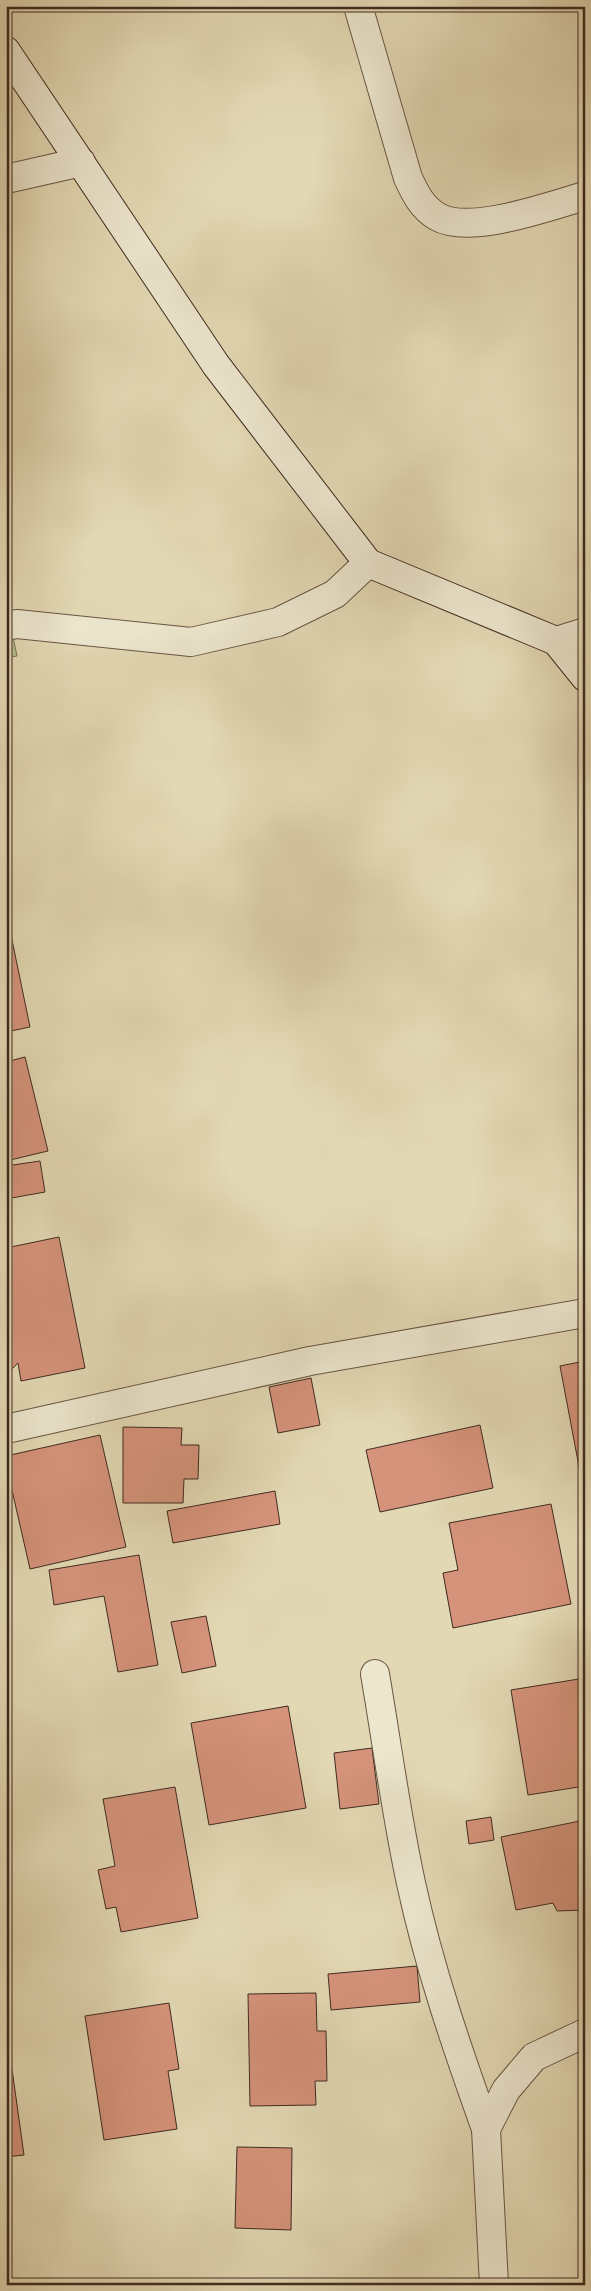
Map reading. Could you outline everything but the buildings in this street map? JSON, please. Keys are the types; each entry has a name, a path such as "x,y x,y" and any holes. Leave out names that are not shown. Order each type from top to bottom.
{"street":[{"path":"358,6 408,178 418,200 438,217 460,223 489,222 585,196"},
{"path":"6,51 216,365 368,564 556,641 585,677"},
{"path":"6,179 81,162"},
{"path":"6,626 17,624 191,642 278,622 335,594 368,564"},
{"path":"556,641 585,632"},
{"path":"6,1429 310,1361 585,1313"},
{"path":"375,1674 410,1882 453,2038 486,2129 494,2285"},
{"path":"486,2129 506,2090 534,2057 585,2033"}],"green space":[{"path":"6,604 17,656 6,658"}]}
